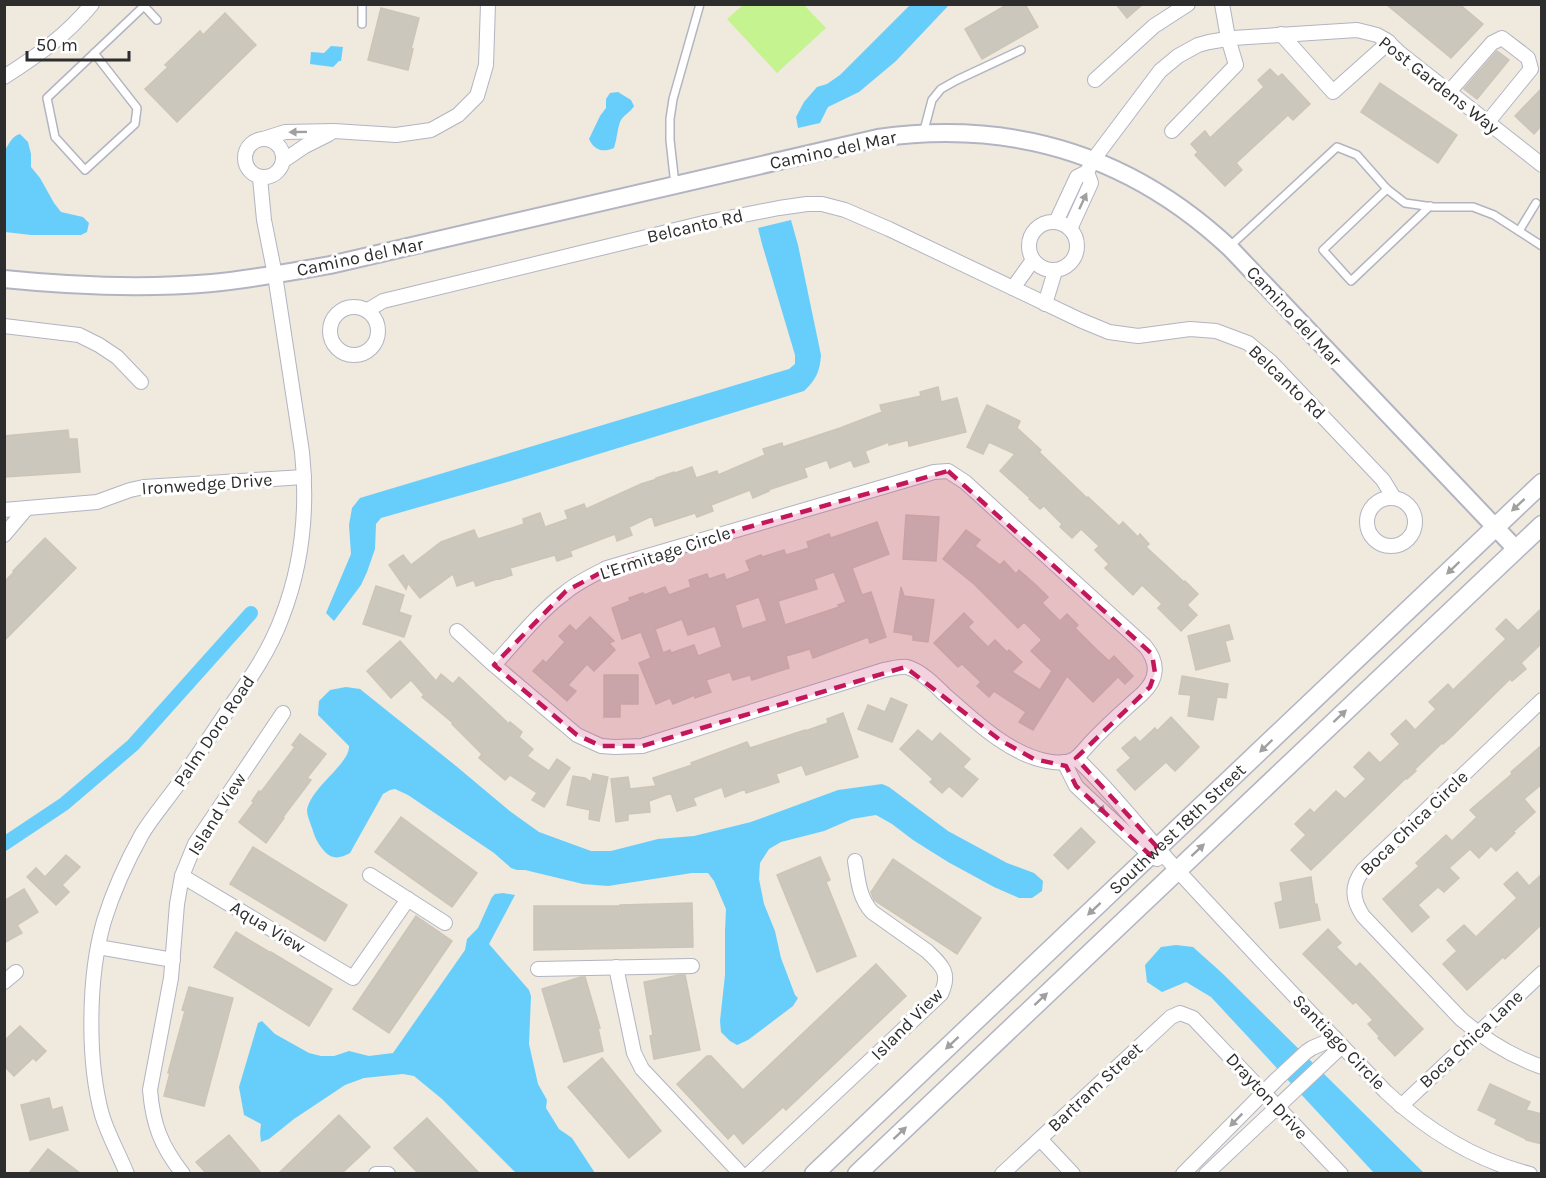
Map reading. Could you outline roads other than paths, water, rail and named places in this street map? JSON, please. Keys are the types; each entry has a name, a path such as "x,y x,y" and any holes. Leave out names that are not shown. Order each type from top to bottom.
{"main road":[{"name":"Southwest 18th Street","path":"814,1173 1542,483"},
{"name":"Southwest 18th Street","path":"858,1173 1542,525"}],"street":[{"path":"4,77 56,41 92,4"},
{"path":"334,131 283,161 278,171 267,178 254,176 244,159 252,142 285,132 334,131 396,135 431,130 458,115 477,96 486,65 488,4"},
{"path":"1095,80 1154,26 1188,4"},
{"path":"1172,130 1236,65 1222,4"},
{"name":"Post Gardens Way","path":"1090,166 1152,79 1168,63 1198,45 1228,38 1358,30 1377,35 1389,42 1449,93 1542,165"},
{"path":"1281,34 1333,92 1389,42"},
{"path":"1449,93 1492,43 1503,38 1528,58 1531,69 1487,123"},
{"name":"Camino del Mar","path":"4,279 98,286 155,286 211,283 275,275 330,265 864,141 944,132 984,134 1024,140 1050,146 1090,166 1134,178 1191,214 1229,247 1516,549"},
{"path":"263,139 275,142 279,146 282,150 283,161"},
{"path":"1056,222 1077,177 1090,166"},
{"path":"1070,229 1091,183 1090,166"},
{"name":"Palm Doro Road","path":"127,1173 103,1116 94,1064 91,1024 98,947 108,910 142,834 266,652 282,619 302,548 305,512 304,477 275,275 264,220 260,178"},
{"name":"Belcanto Rd","path":"368,310 383,301 708,222 779,207 822,204 845,210 1109,332 1138,336 1190,329 1216,331 1248,343 1279,370 1383,480 1395,498"},
{"path":"1048,222 1064,224 1070,229 1077,243 1075,258 1063,269 1055,271 1047,271 1039,267 1029,254 1028,246 1034,230 1048,222"},
{"path":"1013,288 1033,260"},
{"path":"1045,304 1055,271"},
{"path":"4,326 79,335 117,357 141,382"},
{"name":"L'Ermitage Circle","path":"494,665 566,591 606,568 934,472 948,471 965,482 1152,654 1155,673 1150,687 1070,760"},
{"name":"Ironwedge Drive","path":"4,510 97,502 144,487 304,477"},
{"path":"4,535 26,509"},
{"path":"457,631 577,735 601,746 642,746 884,670 905,667 930,681 986,731 1000,740 1034,759 1057,764 1070,760"},
{"name":"Boca Chica Circle","path":"1542,700 1363,870 1354,888 1358,908 1363,916 1461,1019 1500,1048 1526,1062 1542,1067"},
{"name":"Island View","path":"183,1173 163,1145 156,1127 150,1090 171,978 177,904 182,876 195,844 283,712"},
{"path":"1070,760 1104,786 1154,852"},
{"path":"1070,760 1076,786 1177,871"},
{"name":"Island View","path":"749,1173 941,994 945,985 946,975 934,958 872,912 866,905 859,886 855,861"},
{"name":"Santiago Circle","path":"1177,871 1401,1106 1460,1147 1493,1162 1530,1173"},
{"path":"370,875 445,923"},
{"name":"Aqua View","path":"182,876 353,978 408,899"},
{"path":"98,947 173,960"},
{"path":"537,969 692,966"},
{"path":"616,967 637,1062 642,1070 741,1173"},
{"path":"4,982 16,972"},
{"name":"Boca Chica Lane","path":"1401,1106 1542,973"},
{"name":"Bartram Street","path":"1002,1173 1172,1017 1180,1013 1193,1018"},
{"name":"Drayton Drive","path":"1193,1018 1341,1173"},
{"path":"1183,1173 1306,1052 1312,1048 1338,1042"},
{"path":"1206,1173 1320,1066 1338,1042"},
{"path":"1040,1138 1073,1173"},
{"path":"376,1173 388,1173"}],"lane":[{"path":"362,4 362,24"},
{"path":"675,185 670,119 673,99 700,4"},
{"path":"94,53 137,108 135,124 85,170 55,137 47,98 143,5 157,20"},
{"path":"923,134 932,100 940,89 1021,50"},
{"path":"1229,247 1337,147 1357,155 1387,189 1405,203 1473,207 1494,215 1542,246"},
{"path":"1387,189 1323,250 1351,280 1430,206"},
{"path":"1519,231 1536,203"}],"water":[{"path":"911,4 949,5 896,61 859,92 828,107 820,123 798,128 796,117 804,102 817,87 827,84 840,75"},
{"path":"331,46 343,47 341,61 333,67 310,64 311,52 324,53"},
{"path":"618,92 631,100 634,106 620,122 614,148 599,150 589,139 606,108 606,99 610,93"},
{"path":"20,134 28,142 31,167 54,203 61,212 83,217 89,223 87,232 81,235 31,235 5,232 5,150 13,138"},
{"path":"791,220 821,355 817,375 804,391 514,480 381,518 376,524 375,549 361,585 334,621 326,613 351,554 349,525 352,508 360,498 789,369 795,364 795,355 758,228"},
{"path":"346,687 360,689 511,812 539,832 591,851 611,851 658,839 694,836 751,822 838,790 882,784 948,831 1007,863 1034,873 1043,881 1042,891 1032,898 1019,898 994,887 948,862 876,815 852,819 824,831 781,842 769,849 760,863 759,879 764,904 775,931 781,958 798,998 793,1006 748,1040 737,1045 721,1032 726,909 708,873 692,873 608,886 583,884 517,870 408,795 395,789 383,794 350,853 337,857 325,852 316,838 307,810 315,793 348,753 349,746 318,715 319,701 330,690"},
{"path":"503,893 515,895 489,944 529,990 531,996 529,1044 538,1084 547,1100 546,1108 559,1129 572,1138 595,1173 516,1173 442,1099 414,1076 403,1074 364,1078 345,1085 294,1119 269,1139 261,1142 261,1124 244,1115 239,1087 258,1023 262,1021 275,1034 309,1053 321,1056 334,1056 349,1051 369,1056 393,1053 465,950 467,939 478,928 492,897"},
{"path":"1176,945 1193,947 1222,973 1424,1173 1374,1173 1211,997 1186,982 1162,992 1147,982 1145,965 1161,947"}],"waterway":[{"path":"4,844 64,804 133,745 251,613"}]}
